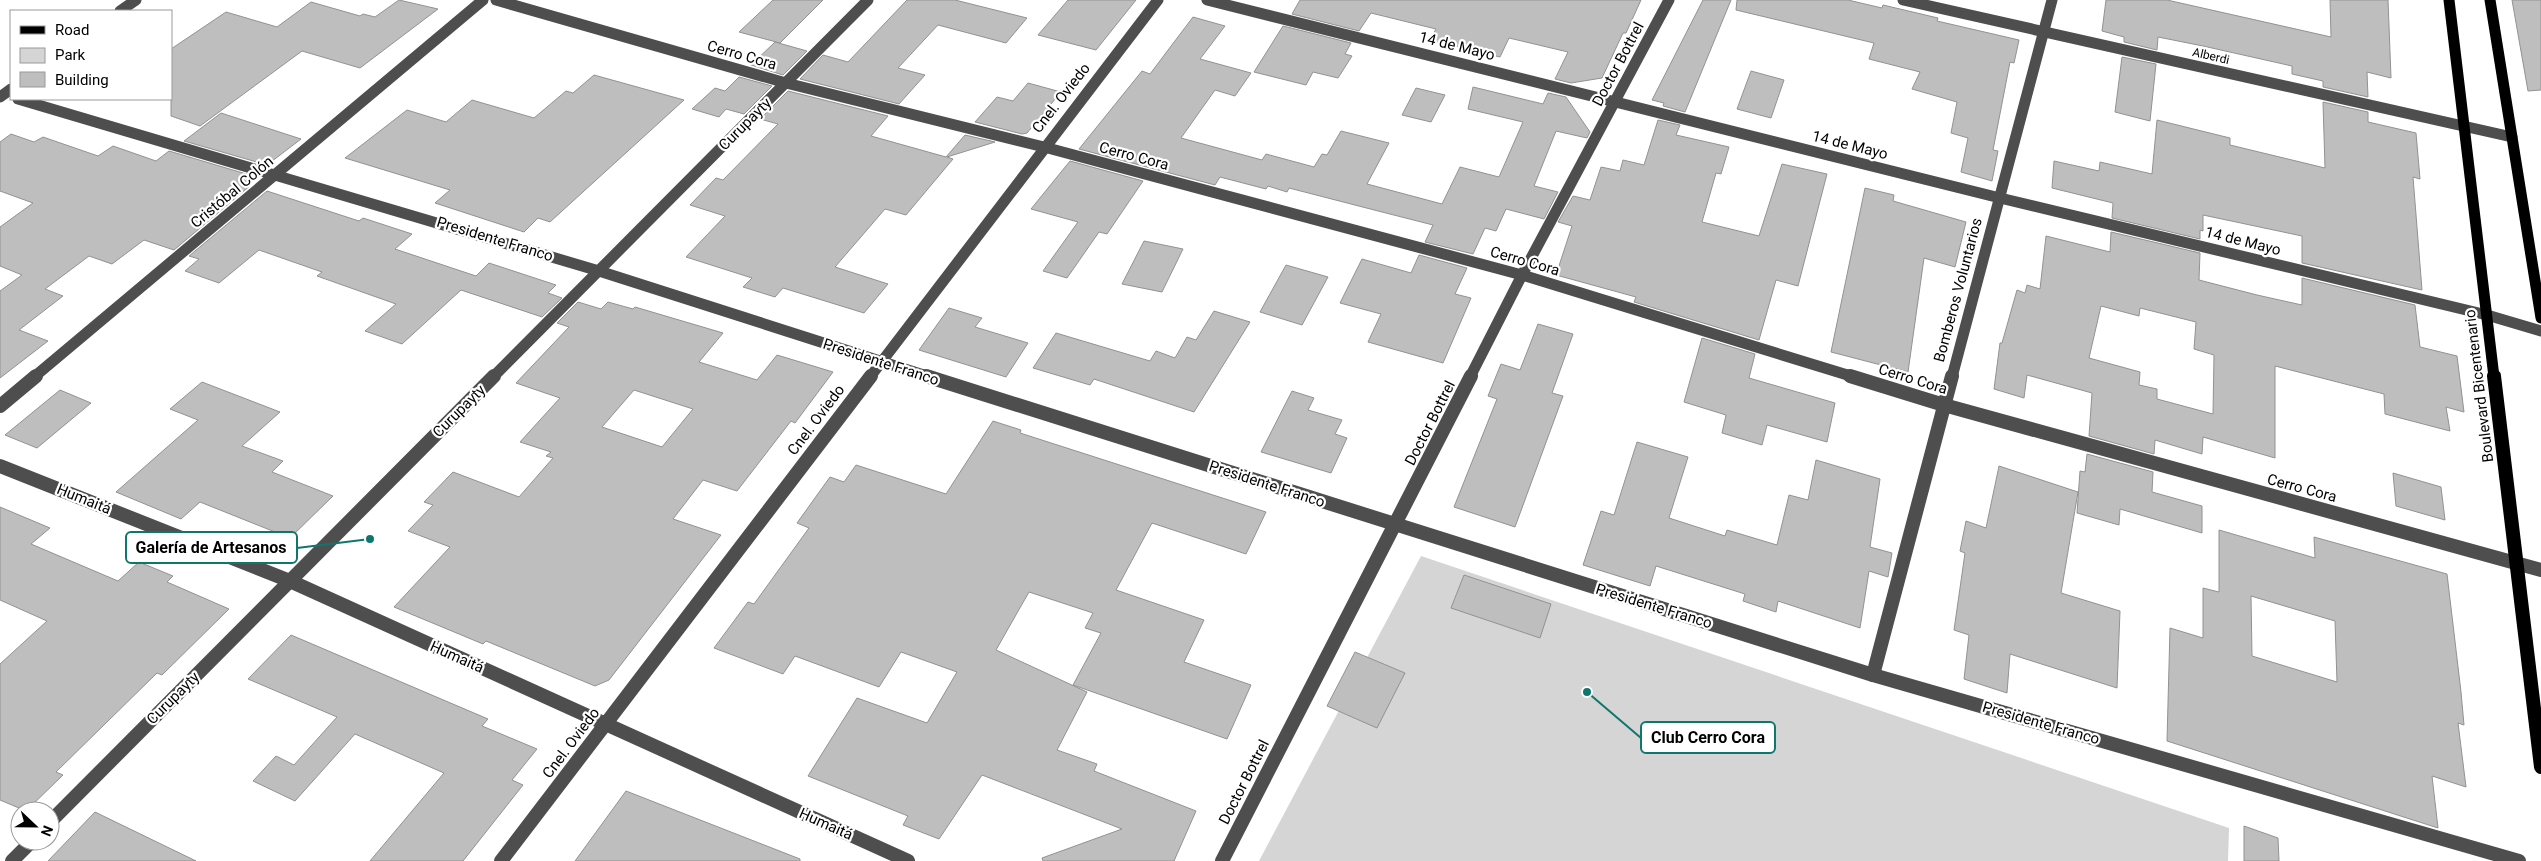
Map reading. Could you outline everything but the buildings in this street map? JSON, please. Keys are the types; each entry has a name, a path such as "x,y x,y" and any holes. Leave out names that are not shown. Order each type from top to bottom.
{"main road":[{"name":"Boulevard Bicentenario","path":"2449,0 2541,767"},
{"path":"2490,0 2541,318"}],"street":[{"path":"121,10 136,0"},
{"name":"Cristóbal Colón","path":"0,406 483,0"},
{"name":"Cerro Cora","path":"496,0 786,83 1044,148 1522,275 1944,405 2541,570"},
{"name":"Curupayty","path":"60,812 868,0"},
{"name":"Cnel. Oviedo","path":"501,861 1158,0"},
{"name":"14 de Mayo","path":"1207,0 2000,198 2487,315 2541,331"},
{"name":"Doctor Bottrel","path":"1222,861 1396,525 1522,275 1617,101 1669,0"},
{"name":"Alberdi","path":"1903,0 2512,137"},
{"name":"Bomberos Voluntarios","path":"1873,675 2052,0"},
{"name":"Presidente Franco","path":"21,100 277,174 599,271 880,362 1873,675 2519,861"},
{"name":"Humaitá","path":"0,466 290,582 606,723 908,861"},
{"path":"12,861 22,851"}],"green space":[{"path":"1421,556 2229,828 2228,861 1259,861"}],"place":[{"name":"Galería de Artesanos","path":"370,539"},
{"name":"Club Cerro Cora","path":"1587,692"}]}
